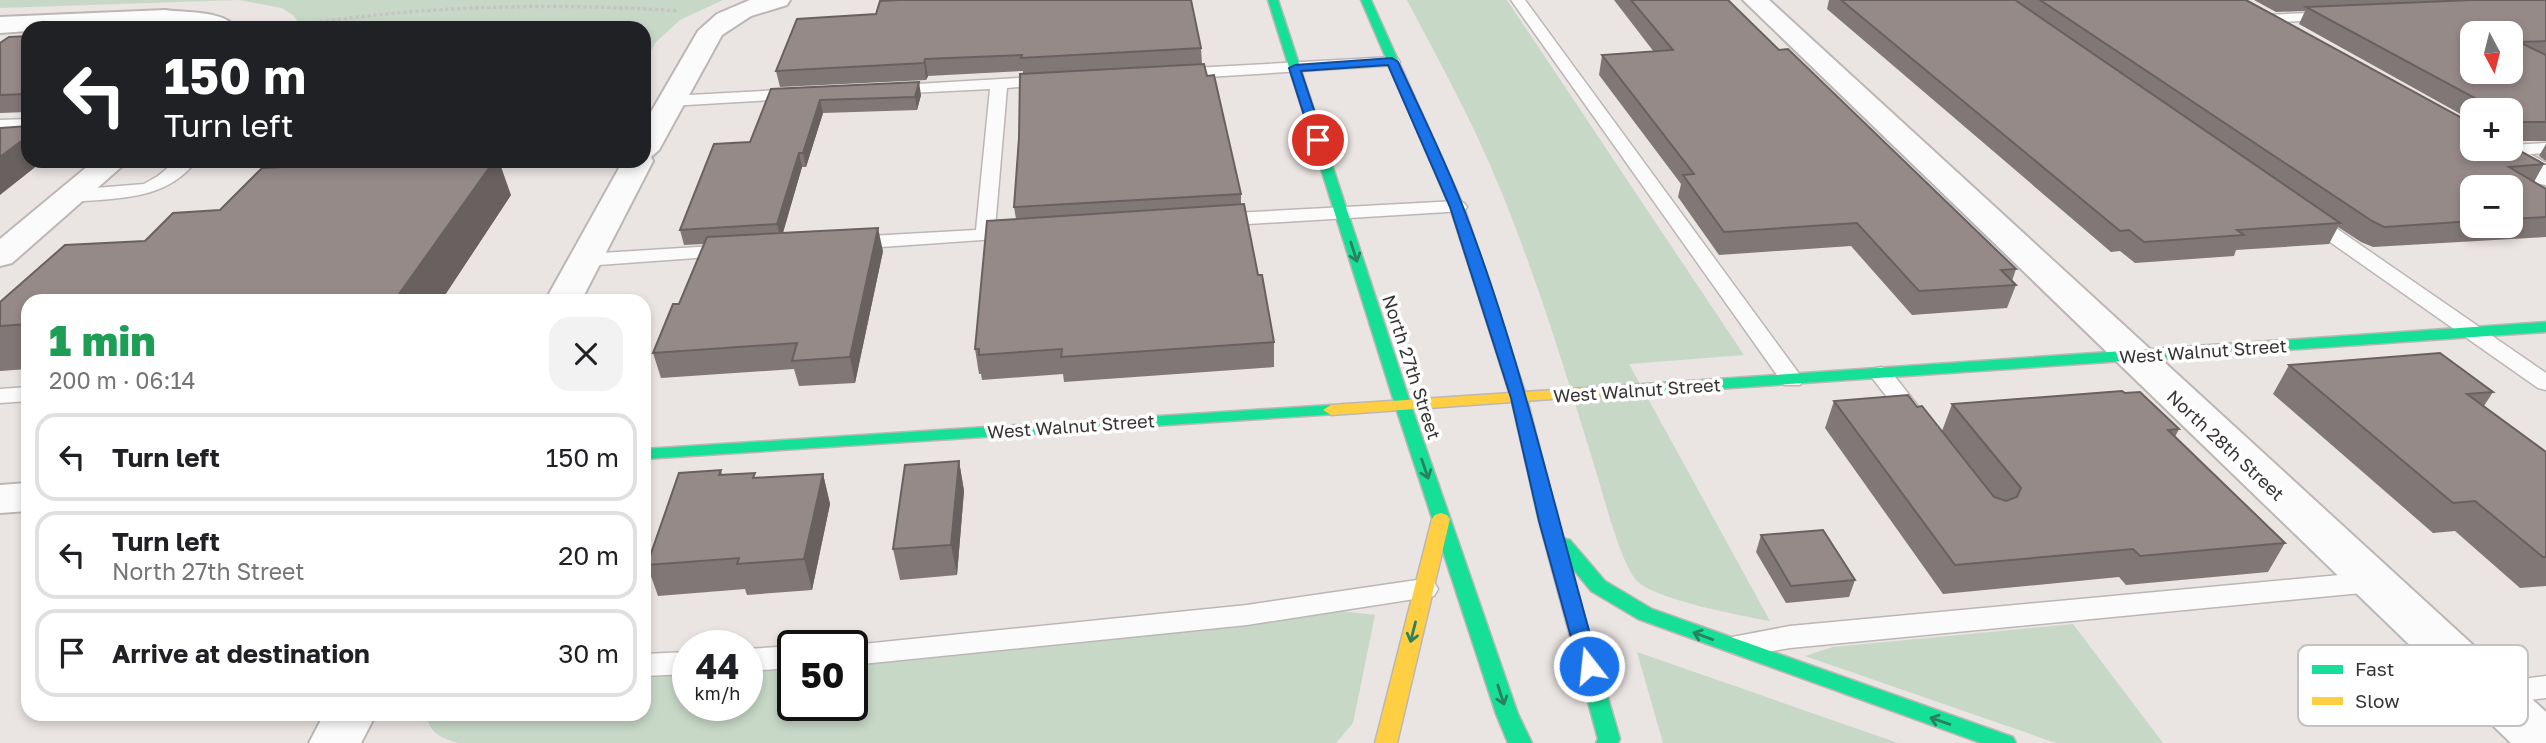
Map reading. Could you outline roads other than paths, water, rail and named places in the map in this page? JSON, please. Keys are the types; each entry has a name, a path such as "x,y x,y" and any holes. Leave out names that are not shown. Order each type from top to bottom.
{"main road":[{"name":"North 27th Street","path":"1273,0 1441,519 1507,714 1516,738 1521,743"},
{"path":"1366,0 1457,207 1519,398 1548,521 1608,743"},
{"name":"West Walnut Street","path":"651,454 1792,380 2546,327"},
{"path":"1386,743 1441,519"},
{"path":"1548,521 1583,575 1608,596 1644,614 2005,743"}],"street":[{"path":"651,137 711,32 720,22 778,0"},
{"name":"North 28th Street","path":"1755,0 2440,645"},
{"path":"2254,13 2302,40"},
{"path":"94,21 165,18 191,21"},
{"path":"0,25 21,24"},
{"path":"2519,161 2546,176"},
{"path":"0,256 105,168"},
{"path":"567,294 634,168"},
{"path":"0,499 21,498"},
{"path":"335,743 346,721"},
{"name":"North 28th Street","path":"2527,726 2545,743"}],"lane":[{"path":"1518,0 1792,380"},
{"path":"2254,13 2352,16"},
{"path":"1165,75 1392,62"},
{"path":"879,90 1068,80"},
{"path":"985,235 999,84"},
{"path":"670,101 812,93"},
{"path":"0,125 21,124"},
{"path":"2523,149 2546,148"},
{"path":"71,197 148,189 165,180 179,168"},
{"path":"1202,221 1457,207"},
{"path":"2298,211 2546,383"},
{"path":"836,244 1039,231"},
{"path":"585,260 755,250"},
{"path":"1881,374 1935,442"},
{"path":"0,396 21,394"},
{"path":"1732,647 1790,637 2372,582"},
{"path":"868,652 1247,615 1424,589"},
{"path":"651,665 672,664"},
{"path":"2528,689 2546,687"}]}
